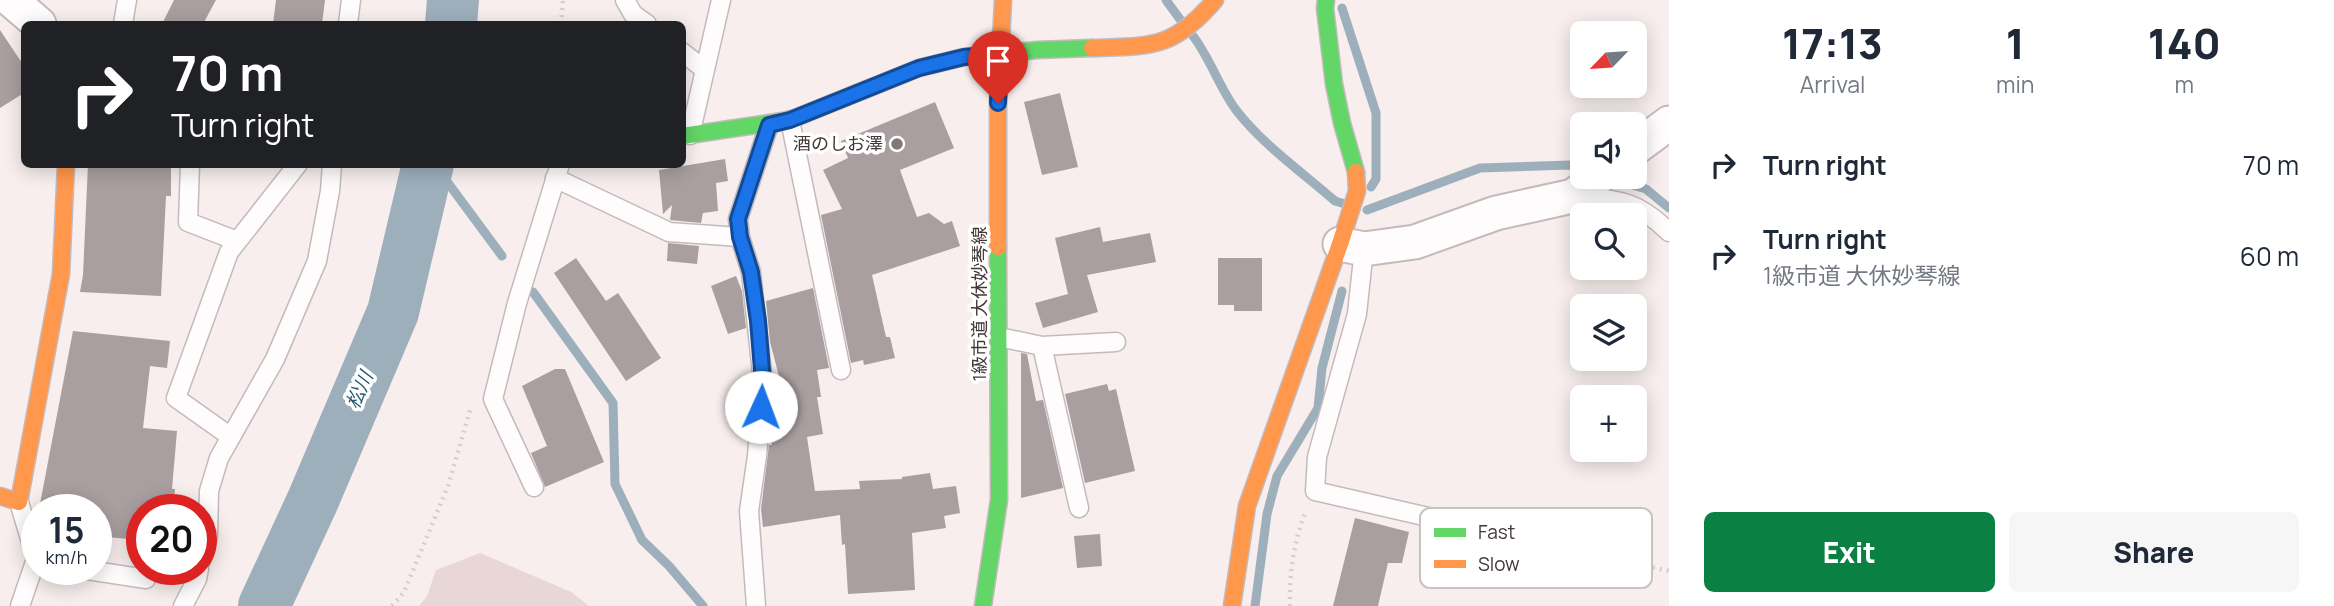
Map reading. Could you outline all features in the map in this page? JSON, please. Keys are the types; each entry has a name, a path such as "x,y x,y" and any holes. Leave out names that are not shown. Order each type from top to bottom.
{"street":[{"path":"11,0 36,21"},
{"name":"1級市道 大休妙琴線","path":"983,606 999,500 998,103 1003,0"},
{"path":"686,135 790,120 919,68 964,57 1037,50 1151,46 1175,36 1197,21 1215,0"},
{"path":"1232,606 1247,506 1308,329 1351,236 1357,191 1356,168 1342,123 1334,84 1326,0"},
{"path":"1647,139 1669,123"},
{"path":"0,496 19,502 61,274 66,168"},
{"path":"1351,236 1415,242 1574,189"}],"lane":[{"path":"124,21 127,0"},
{"path":"348,21 351,0"},
{"path":"625,0 633,14 643,21"},
{"path":"686,135 721,0"},
{"path":"686,55 704,69"},
{"path":"686,69 704,69"},
{"path":"790,120 841,370"},
{"path":"756,606 749,511 763,382 751,272 740,237 738,219 769,125"},
{"path":"190,168 188,222 237,242"},
{"path":"231,438 176,398 229,252 295,168"},
{"path":"209,494 219,458 275,359 317,261 330,191 331,168"},
{"path":"534,487 493,399 517,303 558,171 669,232 740,237"},
{"path":"1596,189 1649,213 1669,232"},
{"path":"1351,236 1357,314 1317,457 1315,491 1420,515"},
{"path":"999,337 1042,346 1116,341"},
{"path":"1042,346 1079,508"},
{"path":"19,502 21,509"},
{"path":"20,606 28,585"},
{"path":"183,606 194,585"}],"path":[{"path":"561,21 563,0"},
{"path":"1290,606 1289,588 1298,530 1315,491"}],"shaded area":[{"path":"480,553 571,592 589,606 419,606 427,596 436,570"}],"building":[{"path":"174,0 216,0 205,21 164,21"},
{"path":"276,0 325,0 322,21 273,21"},
{"path":"0,30 21,62 21,95 0,108"},
{"path":"1060,93 1078,167 1042,175 1024,102"},
{"path":"935,102 954,148 900,170 917,217 929,213 944,224 952,221 960,246 872,275 886,337 890,337 895,358 864,365 863,360 851,363 821,215 842,209 823,170 848,158 841,141"},
{"path":"725,159 728,181 716,183 718,211 703,213 701,223 670,220 672,205 663,214 659,170 686,168 686,166"},
{"path":"88,168 171,168 171,196 166,196 161,296 80,292"},
{"path":"1100,227 1103,242 1150,233 1156,262 1087,275 1098,312 1043,328 1035,303 1068,294 1055,238"},
{"path":"668,243 699,246 697,264 667,261"},
{"path":"576,258 606,301 618,293 661,358 626,381 554,273"},
{"path":"1218,258 1262,258 1262,311 1234,311 1234,305 1218,305"},
{"path":"736,276 742,291 746,328 728,334 711,286"},
{"path":"813,288 829,368 817,370 821,397 817,397 823,434 807,437 815,491 860,489 859,481 902,479 930,473 933,489 956,486 960,513 944,516 946,528 912,533 915,590 848,594 840,515 763,527 761,509 769,445 772,445 772,413 775,413 774,377 779,376 770,342 766,301"},
{"path":"73,331 170,341 167,368 150,366 143,428 177,431 172,489 175,489 174,494 126,494 126,539 112,538 112,494 42,494"},
{"path":"1021,353 1027,354 1036,401 1043,400 1063,488 1021,498"},
{"path":"555,369 565,369 604,462 545,487 531,453 547,446 522,386"},
{"path":"1107,384 1109,391 1116,389 1135,471 1085,483 1065,394"},
{"path":"1355,518 1409,532 1402,563 1388,563 1378,606 1333,606"},
{"path":"1100,534 1102,566 1077,568 1074,536"}],"waterway":[{"name":"松川","path":"451,21 453,0"},
{"path":"1166,0 1182,22"},
{"path":"1342,8 1376,113 1376,179 1371,187"},
{"path":"1193,36 1230,101 1247,123 1270,147 1335,201 1345,204"},
{"path":"1367,210 1480,168 1570,165"},
{"name":"松川","path":"264,606 313,500 393,312 427,168"},
{"path":"437,168 502,256"},
{"path":"1646,189 1669,208"},
{"path":"1255,606 1267,514 1277,476 1318,408 1322,368 1342,291"},
{"path":"533,292 613,403 615,484 642,540 669,566 703,606"}],"traffic: fast":[{"path":"1326,0 1334,84 1356,172"},
{"path":"686,135 790,120 919,68 964,57 1092,48"},
{"path":"983,606 999,500 998,247"}],"traffic: slow":[{"path":"998,247 998,103 1003,0"},
{"path":"1092,48 1131,47 1160,42 1186,28 1215,0"},
{"path":"0,496 19,502 61,274 66,168"},
{"path":"1232,606 1247,506 1340,244 1357,191 1356,172"}],"place":[{"name":"酒のしお澤","path":"897,144"}],"route":[{"path":"761,407 763,382 758,321 751,272 740,237 738,219 769,125 790,120 919,68 964,57 1000,54 998,103"}]}
